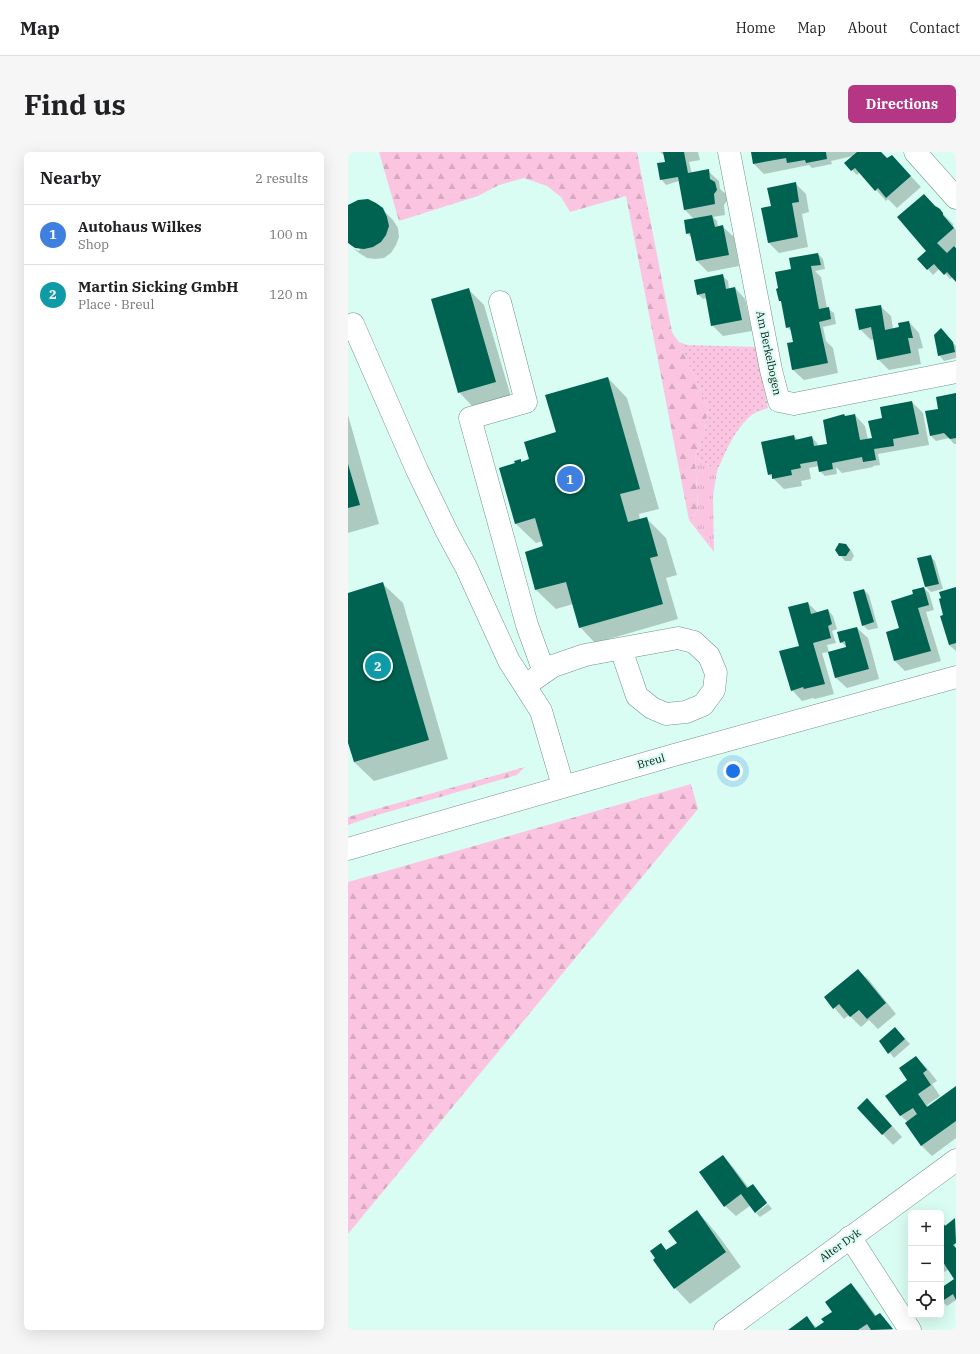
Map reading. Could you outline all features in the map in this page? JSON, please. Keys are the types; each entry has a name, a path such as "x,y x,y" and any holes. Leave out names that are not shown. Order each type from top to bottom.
{"street":[{"name":"Am Berkelbogen","path":"729,152 771,370 779,401 794,404 956,372"},
{"path":"915,152 956,198"},
{"path":"500,302 526,402 470,418 527,625 544,672"},
{"path":"353,324 417,470 466,567 509,661 541,711 563,786"},
{"path":"525,686 553,666 585,655 620,649"},
{"name":"Breul","path":"348,849 674,754 956,678"},
{"name":"Alter Dyk","path":"725,1330 956,1160"},
{"path":"850,1237 910,1330"}],"green space":[{"path":"379,152 637,152 672,332 679,342 708,408 705,431 695,457 698,510 689,520 626,196 570,212 561,197 547,186 524,178 499,185 478,196 399,221"},
{"path":"679,342 687,345 756,347 768,408 753,414 741,426 732,440 717,471 695,457 705,431 708,408"},
{"path":"695,457 717,471 713,496 714,552 689,520 698,510"},
{"path":"525,767 517,775 374,816 348,825 348,817"},
{"path":"691,784 698,809 348,1234 348,882"}],"building":[{"path":"663,152 684,152 688,173 709,169 710,179 715,182 717,190 714,194 715,204 684,210 678,177 660,180 657,163 665,162"},
{"path":"751,152 826,152 827,159 806,163 805,160 787,163 786,158 753,164"},
{"path":"857,152 881,152 887,158 892,155 911,176 886,198 878,188 875,191 855,168 851,171 844,163"},
{"path":"796,182 799,202 792,203 798,237 768,243 761,208 771,206 767,188"},
{"path":"924,194 935,206 940,209 954,228 937,243 947,253 954,246 956,248 956,282 947,272 944,275 934,264 927,270 917,259 926,251 897,217"},
{"path":"368,199 383,208 389,226 386,235 381,242 373,247 364,249 355,248 348,243 348,205 358,200"},
{"path":"712,215 715,227 723,225 729,255 696,261 690,233 686,234 684,220"},
{"path":"818,253 821,265 811,266 819,309 829,307 831,319 819,322 828,363 792,370 787,343 793,342 790,327 786,328 781,301 779,301 776,289 778,288 775,272 791,269 789,258"},
{"path":"723,274 726,289 735,287 742,320 711,326 705,293 697,295 694,280"},
{"path":"469,288 496,382 458,393 431,299"},
{"path":"881,305 885,330 899,327 898,323 909,321 913,338 908,338 911,353 877,360 871,327 859,330 855,309"},
{"path":"941,328 953,342 955,352 938,356 934,335"},
{"path":"608,377 640,489 620,494 628,522 647,517 658,556 650,558 663,604 579,628 566,582 535,590 525,552 543,546 535,518 515,524 499,468 515,463 514,461 521,459 521,462 529,459 524,442 556,432 545,395"},
{"path":"956,393 956,438 950,439 944,433 930,436 925,411 938,409 936,397"},
{"path":"912,401 919,434 893,439 894,446 874,449 876,460 863,462 862,457 832,463 833,469 819,472 817,461 800,464 801,468 791,470 792,475 772,479 772,474 768,475 761,442 794,435 795,440 812,436 814,446 827,444 823,420 844,414 845,416 855,414 860,440 872,438 868,421 882,418 880,407"},
{"path":"348,464 360,505 348,508"},
{"path":"839,543 846,544 850,550 846,556 839,556 835,550"},
{"path":"931,555 939,584 925,587 917,558"},
{"path":"383,582 429,740 354,762 348,743 348,593"},
{"path":"924,587 929,605 918,608 931,651 894,661 886,632 899,628 891,601 913,594 912,590"},
{"path":"956,587 956,643 949,645 940,616 943,615 939,592"},
{"path":"864,589 874,622 862,626 853,592"},
{"path":"808,602 811,614 828,609 832,624 828,626 831,638 813,643 825,684 804,689 803,687 791,691 779,651 799,646 788,607"},
{"path":"857,627 869,669 835,678 828,652 846,647 845,641 840,643 837,632"},
{"path":"858,969 886,1003 867,1019 859,1010 850,1017 839,1004 833,1009 824,997"},
{"path":"895,1027 905,1039 888,1054 879,1041"},
{"path":"916,1056 927,1070 923,1073 931,1085 918,1094 927,1107 956,1086 956,1121 921,1146 905,1123 917,1114 913,1108 900,1116 885,1096 907,1080 899,1068"},
{"path":"867,1098 892,1126 882,1135 857,1108"},
{"path":"723,1155 747,1188 753,1184 767,1203 755,1213 741,1194 724,1207 699,1172"},
{"path":"697,1210 726,1252 674,1289 653,1260 655,1258 650,1251 661,1243 666,1250 677,1243 668,1231"},
{"path":"955,1218 956,1243 953,1245 956,1248 956,1300 953,1294 944,1300 944,1286 954,1279 944,1264 944,1224 945,1226"},
{"path":"851,1283 875,1316 880,1313 893,1329 871,1330 867,1324 858,1330 788,1330 807,1316 815,1328 824,1322 821,1319 832,1312 825,1302"}],"place":[{"name":"Autohaus Wilkes","path":"570,479"},
{"name":"Martin Sicking GmbH","path":"378,666"}]}
